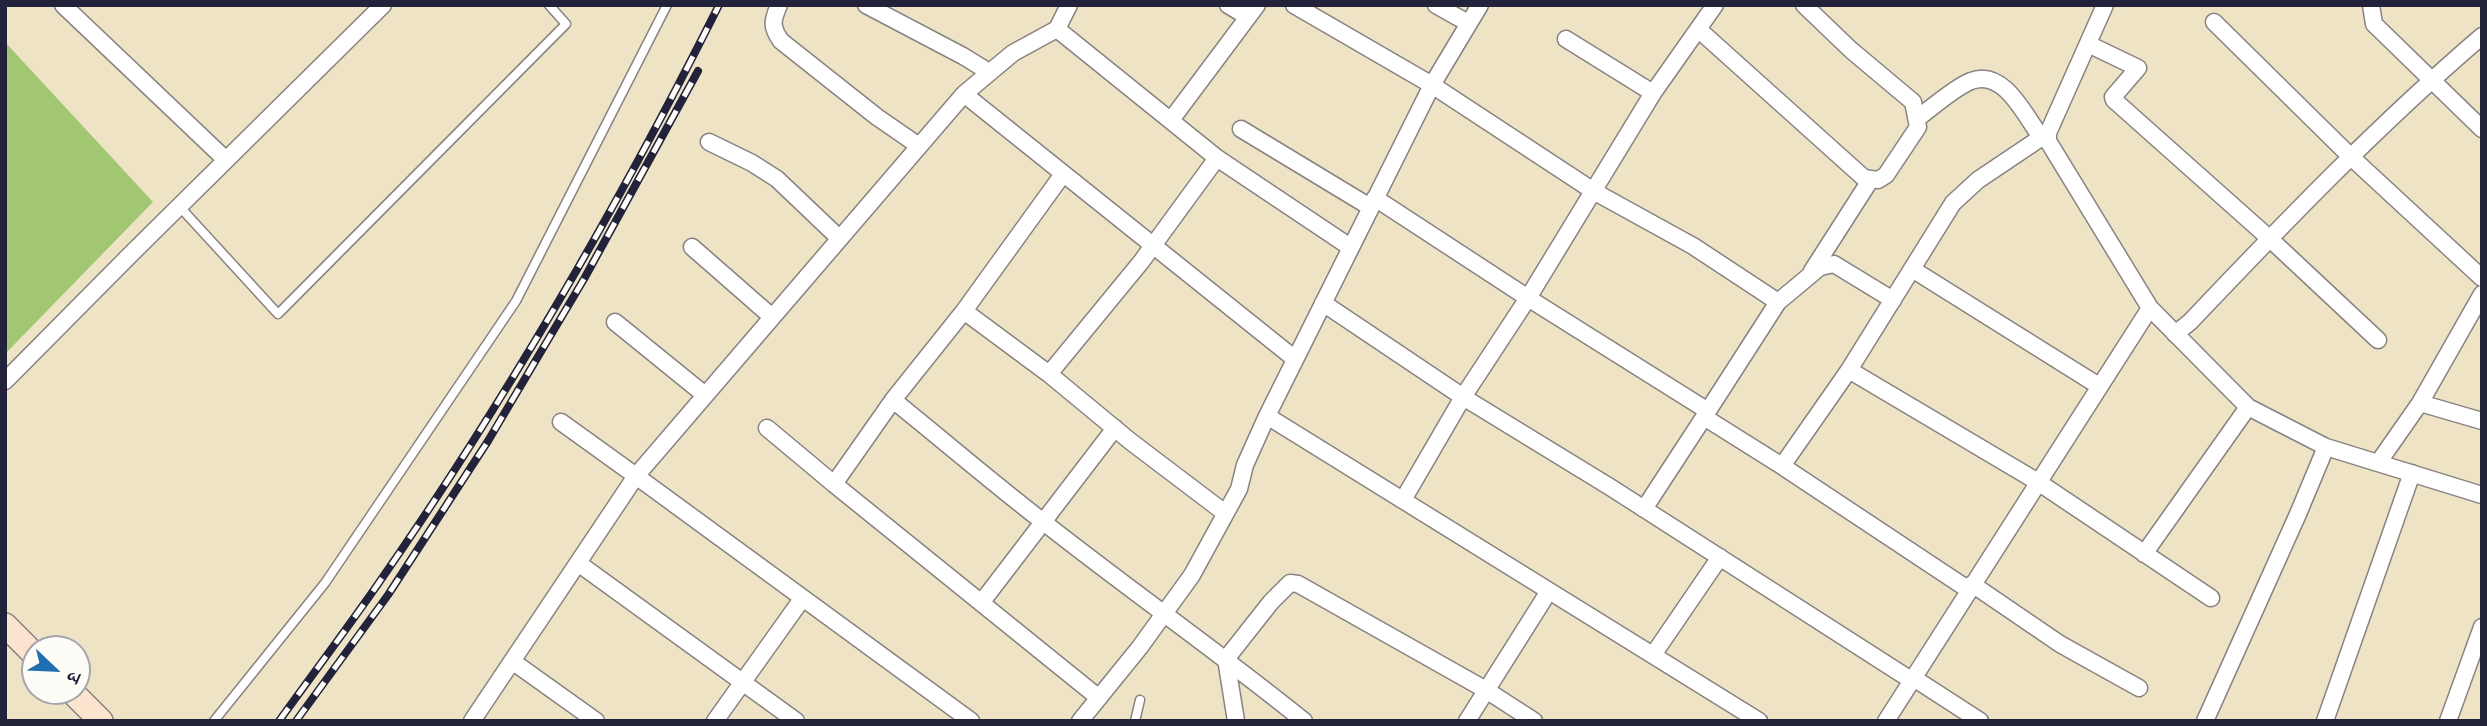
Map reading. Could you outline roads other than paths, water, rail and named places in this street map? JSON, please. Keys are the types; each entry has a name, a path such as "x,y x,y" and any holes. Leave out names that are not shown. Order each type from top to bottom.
{"street":[{"path":"63,5 226,160"},
{"path":"5,382 383,5"},
{"path":"779,5 772,21 774,31 781,41 877,117 919,146"},
{"path":"866,5 963,55 989,72"},
{"path":"472,721 636,476 964,94 1013,52 1057,29 1069,5"},
{"path":"1171,120 1253,11 1228,5"},
{"path":"1294,5 1432,85 1595,192 1693,246 1779,302"},
{"path":"1436,5 1468,23"},
{"path":"1080,721 1192,575 1239,489 1245,465 1350,247 1432,85 1480,5"},
{"path":"1403,500 1463,397 1595,192 1653,93 1715,5"},
{"path":"1698,29 1864,178 1878,180 1886,176 1918,127 1913,102 1851,50 1804,5"},
{"path":"1782,466 1849,370 1953,203 1978,180 2044,135 2105,5"},
{"path":"2371,5 2374,24 2482,129"},
{"path":"2214,22 2350,156 2482,278"},
{"path":"1057,29 1217,158 1350,247"},
{"path":"2175,334 2190,322 2350,156 2482,36"},
{"path":"1566,39 1653,93"},
{"path":"2088,44 2137,67 2113,97 2114,100 2269,238 2378,340"},
{"path":"1918,118 1970,81 1985,78 1996,80 2044,135 2150,308 2248,407 2326,447 2482,495"},
{"path":"964,94 1295,359"},
{"path":"1241,129 1373,203 1528,298 1970,587 2060,644 2139,688"},
{"path":"709,142 752,163 777,179 839,239"},
{"path":"1049,374 1154,245 1217,158"},
{"path":"834,484 893,400 964,311 1063,174"},
{"path":"1810,274 1871,179"},
{"path":"692,247 772,317"},
{"path":"1644,509 1779,302 1810,274 1820,267 1834,264 1893,300"},
{"path":"1912,269 2099,386"},
{"path":"2378,463 2420,403 2482,294"},
{"path":"1323,303 1463,397 1980,721"},
{"path":"1886,721 2150,308"},
{"path":"964,311 1226,513"},
{"path":"615,322 705,395"},
{"path":"1849,370 2038,482 2211,598"},
{"path":"893,400 1044,523 1304,721"},
{"path":"2420,403 2482,421"},
{"path":"2144,554 2248,407"},
{"path":"1268,416 1759,721"},
{"path":"561,422 971,721"},
{"path":"767,428 1099,698"},
{"path":"981,603 1115,428"},
{"path":"2205,721 2326,447"},
{"path":"2325,721 2412,473"},
{"path":"1653,655 1720,557"},
{"path":"578,563 796,721"},
{"path":"1236,721 1226,659 1271,602 1290,583 1298,584 1486,690 1534,721"},
{"path":"1467,721 1549,591"},
{"path":"715,721 802,599"},
{"path":"5,625 21,641"},
{"path":"2448,721 2479,645 2482,627"},
{"path":"512,661 596,721"},
{"path":"85,705 101,721"}],"lane":[{"path":"179,206 278,314 566,24 549,5"},
{"path":"214,721 324,583 516,301 667,5"},
{"path":"1135,721 1140,700"}],"railway":[{"path":"279,721 366,601 516,373 642,154 719,5"},
{"path":"296,721 388,595 488,441 584,279 698,71"}]}
